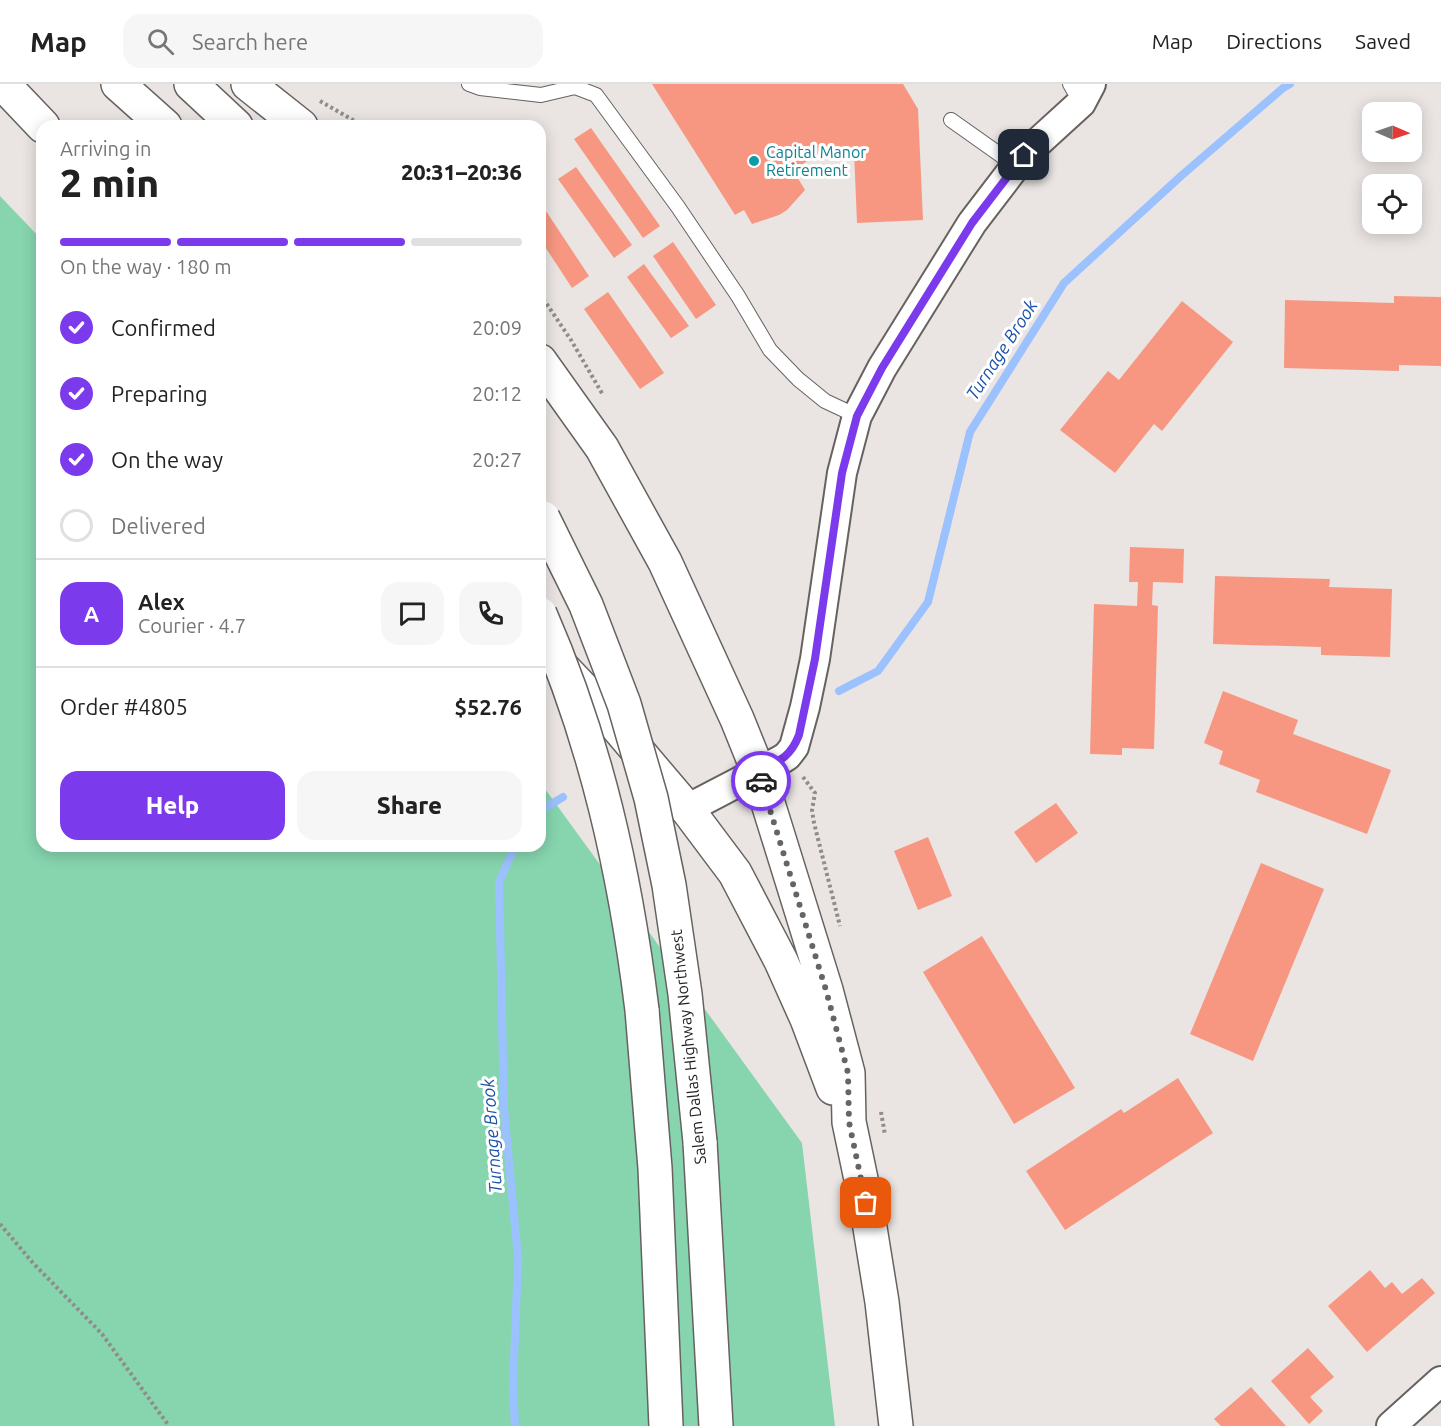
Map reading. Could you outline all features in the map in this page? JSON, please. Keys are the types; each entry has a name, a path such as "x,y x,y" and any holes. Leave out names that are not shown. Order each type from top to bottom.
{"main road":[{"path":"3,84 37,120"},
{"path":"118,84 158,120"},
{"path":"191,84 230,120"},
{"path":"248,84 309,113"},
{"path":"546,369 602,448 665,562 737,719 758,771 826,990 848,1073 849,1122 866,1203 882,1302 896,1426"},
{"name":"Salem Dallas Highway Northwest","path":"546,522 586,605 624,704 651,798 669,885 686,994 699,1142 717,1426"},
{"path":"546,630 585,731 606,804 624,886 642,1010 655,1168 666,1426"},
{"path":"546,650 603,710 687,809 735,873 781,961 807,1019 831,1086 849,1122"}],"street":[{"path":"687,809 787,756 794,747 799,735 815,659 842,473 857,416 882,368 972,223 1024,155 1081,90"},
{"path":"1391,1426 1441,1381"}],"lane":[{"path":"469,84 480,88 541,95 575,87 596,95 678,207 738,296 770,350 798,379 825,401 857,416"},
{"path":"951,120 1016,166"}],"path":[{"path":"309,113 338,120"},
{"path":"0,1224 33,1263 102,1334 169,1426"}],"green space":[{"path":"0,196 36,234 36,852 546,852 546,790 802,1143 835,1426 0,1426"}],"building":[{"name":"Capital Manor Retirement","path":"652,84 903,84 918,109 923,220 857,223 854,151 822,152 793,170 805,190 787,210 752,224 744,210 735,215"},
{"path":"591,128 660,226 643,238 574,139"},
{"path":"576,167 632,245 614,258 558,179"},
{"path":"546,211 589,276 572,288 546,248"},
{"path":"673,242 716,305 696,319 653,256"},
{"path":"644,264 689,326 671,338 627,277"},
{"path":"608,292 664,373 640,389 584,309"},
{"path":"1394,296 1441,297 1441,366 1399,365 1399,371 1284,368 1285,300 1394,303"},
{"path":"1182,301 1233,342 1162,431 1154,424 1115,473 1060,430 1108,371 1119,380"},
{"path":"1130,547 1184,549 1183,583 1153,582 1152,605 1158,606 1154,749 1122,748 1122,755 1090,754 1094,604 1137,606 1138,582 1129,582"},
{"path":"1215,576 1330,579 1329,587 1392,589 1390,657 1321,655 1321,647 1213,644"},
{"path":"1223,691 1298,720 1293,734 1391,770 1367,834 1256,792 1260,780 1219,764 1223,751 1204,743"},
{"path":"1056,803 1078,833 1036,863 1014,832"},
{"path":"928,837 952,896 918,910 894,851"},
{"path":"1261,863 1324,889 1253,1061 1190,1034"},
{"path":"982,936 1075,1088 1014,1124 923,972"},
{"path":"1178,1078 1213,1133 1065,1230 1026,1171 1121,1109 1124,1113"},
{"path":"1370,1270 1385,1288 1392,1282 1402,1294 1422,1278 1435,1293 1367,1352 1328,1306"},
{"path":"1308,1348 1334,1377 1310,1397 1323,1411 1309,1424 1271,1381"},
{"path":"1251,1387 1286,1426 1221,1426 1214,1419"}],"waterway":[{"name":"Turnage Brook","path":"839,691 878,671 928,602 970,432 1064,283 1181,176 1290,84"},
{"name":"Turnage Brook","path":"546,807 563,797"},
{"name":"Turnage Brook","path":"512,852 499,882 504,1109 518,1258 513,1387 515,1426"}],"way so far":[{"path":"761,781 826,990 848,1073 849,1122 866,1203"}],"place":[{"name":"Capital Manor Retirement","path":"754,161"}],"route":[{"path":"761,781 758,771 787,756 799,735 815,659 842,473 857,416 882,368 972,223 1024,155"}]}
